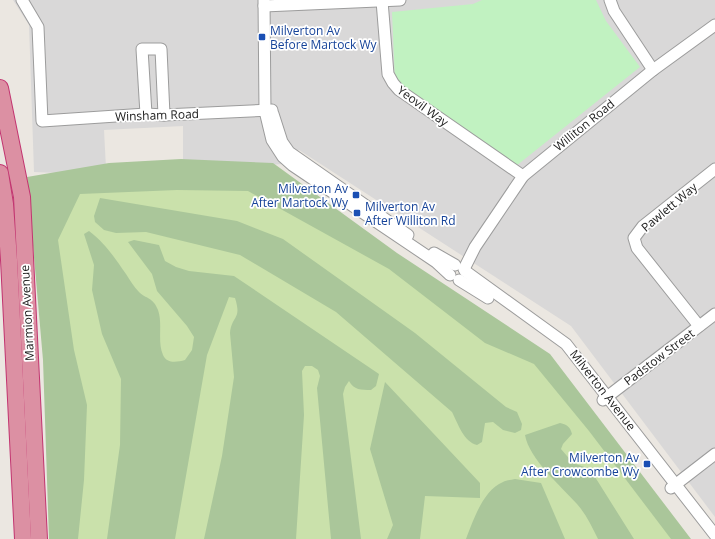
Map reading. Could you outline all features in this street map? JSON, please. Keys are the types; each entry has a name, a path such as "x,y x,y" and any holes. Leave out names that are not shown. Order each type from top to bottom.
{"highway":[{"name":"Marmion Avenue","path":"0,88 22,197 39,539"},
{"name":"Marmion Avenue","path":"0,173 5,204 9,260 23,539"}],"street":[{"name":"Winsham Road","path":"22,0 38,27 42,121 146,114 164,115 269,111"},
{"path":"267,3 400,0"},
{"path":"610,0 618,17 653,70"},
{"name":"Yeovil Way","path":"382,1 388,74 393,83 399,90 523,176"},
{"name":"Milverton Avenue","path":"267,3 269,111 282,142 294,156 440,257 458,271 475,289 557,345 605,398 673,486 715,535"},
{"name":"Williton Road","path":"458,271 523,176 653,70 715,25"},
{"path":"146,114 142,49 162,49 164,115"},
{"name":"Pawlett Way","path":"700,326 638,248 634,238 643,226 715,169"},
{"name":"Padstow Street","path":"605,398 715,314"},
{"path":"673,486 715,454"},
{"name":"Milverton Avenue","path":"673,486 709,539"}],"shaded area":[{"path":"13,0 715,0 715,517 571,326 299,150 283,164 183,170 183,126 104,130 106,168 58,173 34,172 29,25"}],"green space":[{"path":"482,0 596,0 606,21 640,67 516,166 395,82 392,12 473,4"},
{"path":"181,159 273,163 397,253 550,354 691,539 671,539 589,431 534,364 485,343 389,269 248,191 177,190 80,194 58,240 74,350 87,405 84,480 78,539 49,539 43,360 27,177 109,163"},
{"path":"265,175 544,360 682,539 56,539 31,182"},
{"path":"100,198 237,221 283,239 415,333 506,407 517,412 522,424 521,430 515,433 503,430 493,422 485,423 482,442 477,445 472,443 462,432 452,412 336,312 240,255 146,232 116,233 104,230 95,222 94,216"},
{"path":"89,231 100,241 118,262 137,290 152,300 156,306 160,321 161,350 167,360 176,362 185,360 192,350 194,337 187,326 157,291 152,274 128,242 134,240 159,245 165,261 176,267 189,271 234,276 379,374 376,386 371,390 358,389 349,381 343,394 361,539 331,539 317,388 320,376 318,370 312,366 305,366 302,371 304,415 296,539 204,539 222,456 234,377 230,333 237,314 237,305 235,298 229,297 207,355 175,539 107,539 120,445 121,379 102,334 92,290 94,265 84,234"},
{"path":"385,382 480,483 480,498 425,496 420,539 387,539 393,525 370,449"},
{"path":"560,423 568,427 572,434 563,444 561,449 573,463 590,469 634,539 598,539 589,521 580,508 539,463 533,454 525,435"},
{"path":"515,479 541,483 565,539 466,539 484,499 496,486 504,481"}],"place":[{"name":"Milverton Av Before Martock Wy","path":"262,37"},
{"name":"Milverton Av After Martock Wy","path":"356,195"},
{"name":"Milverton Av After Williton Rd","path":"357,213"},
{"name":"Milverton Av After Crowcombe Wy","path":"647,464"}]}
